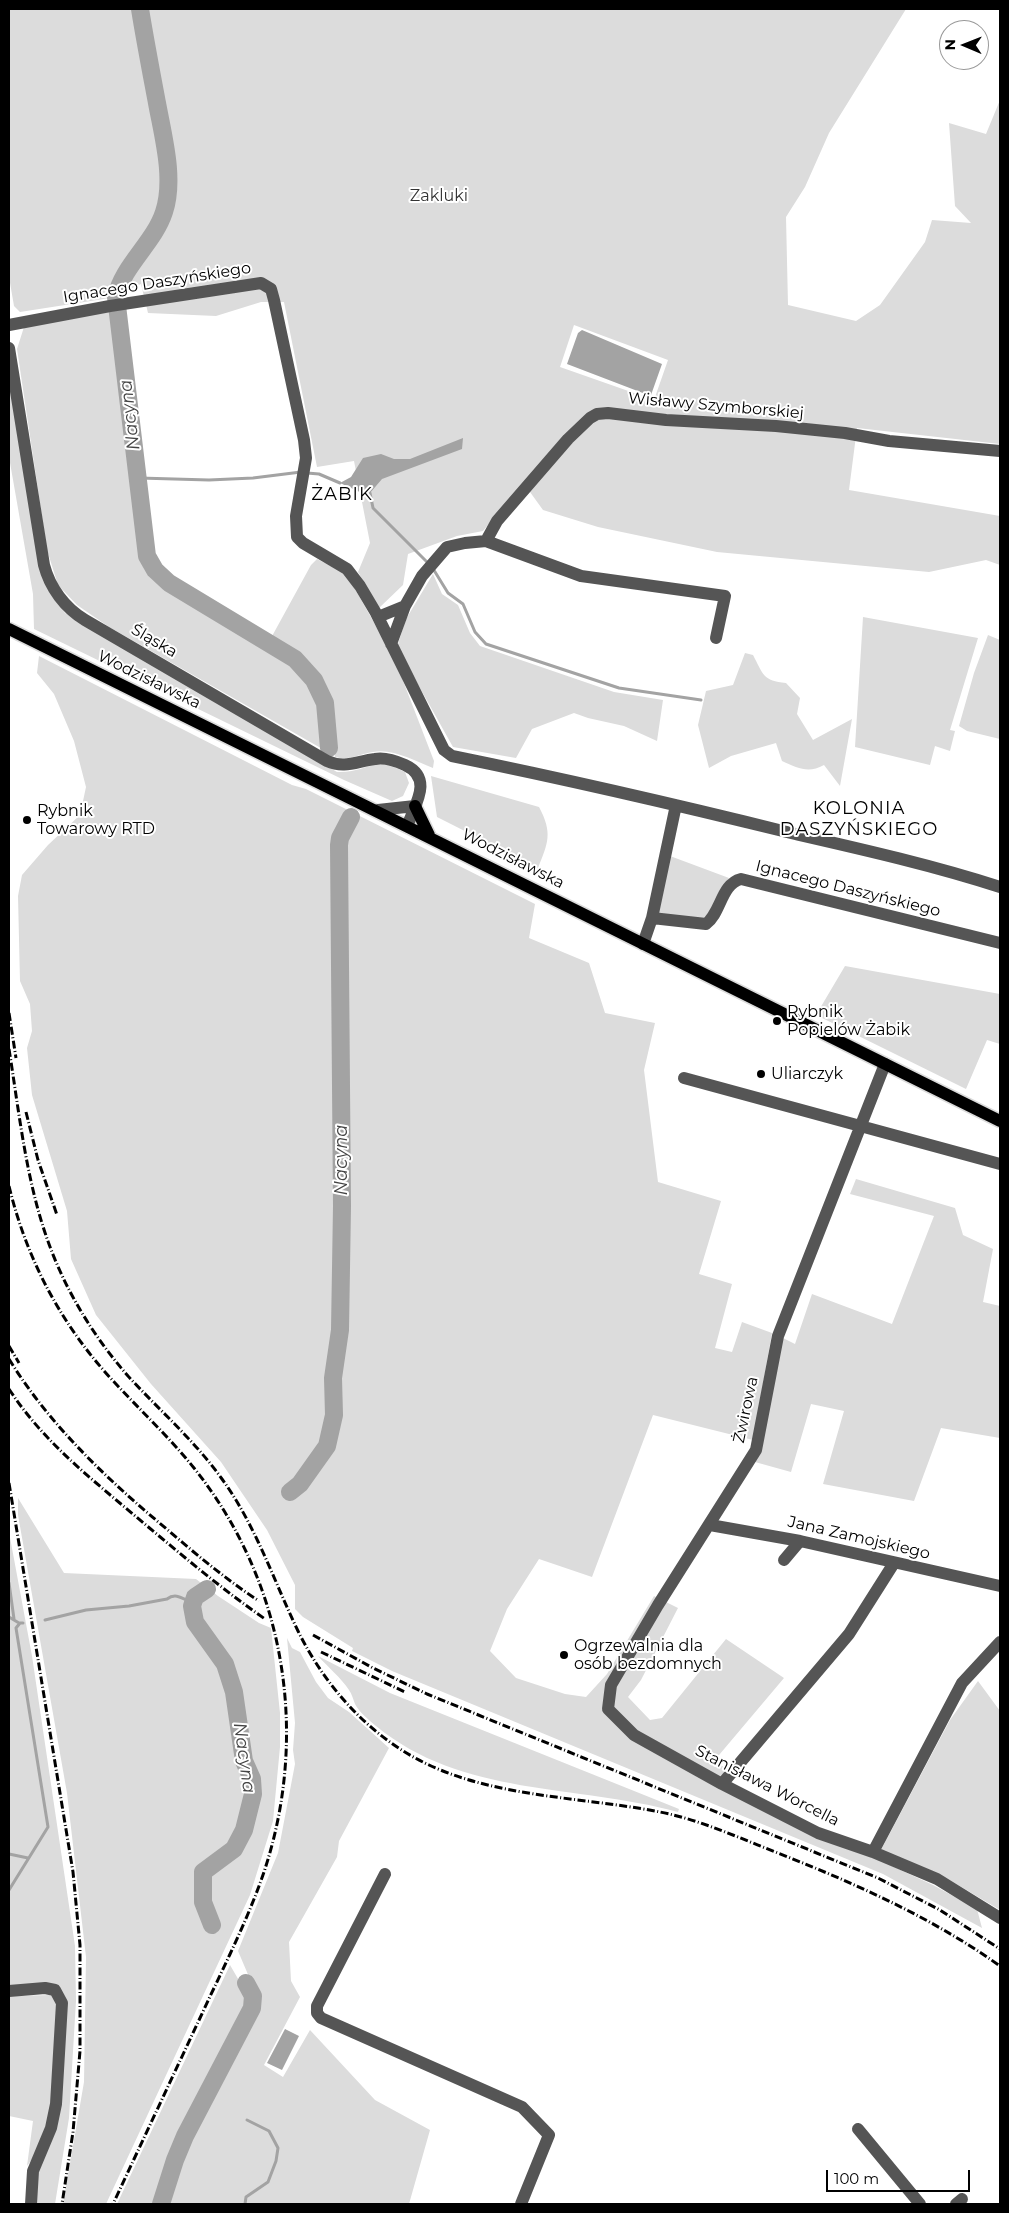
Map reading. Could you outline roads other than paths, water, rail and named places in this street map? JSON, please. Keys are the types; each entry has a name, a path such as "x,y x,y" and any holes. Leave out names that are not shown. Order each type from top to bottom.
{"main road":[{"name":"Wodzisławska","path":"9,629 408,824 643,944 1000,1121"},
{"path":"415,806 428,835"}],"street":[{"name":"Ignacego Daszyńskiego","path":"9,325 117,305 261,283 271,289 304,440 306,458 296,516 298,537 303,544 347,570 360,586 378,617 444,750 452,756 543,774 676,805 998,886"},
{"name":"Śląska","path":"9,348 44,565 51,584 61,599 81,618 329,762 344,766 382,758 410,768 418,775 422,783 408,824"},
{"name":"Wisławy Szymborskiej","path":"486,541 497,521 568,439 590,418 598,414 608,413 666,420 776,426 845,433 889,441 1000,451"},
{"path":"391,644 405,606 432,562 447,547 486,541 580,576 725,596 716,638"},
{"path":"378,617 405,606"},
{"path":"643,944 652,918 676,805"},
{"path":"378,810 415,806"},
{"name":"Ignacego Daszyńskiego","path":"652,918 706,924 713,919 728,887 733,881 740,879 1000,943"},
{"name":"Żwirowa","path":"608,1709 611,1685 658,1605 756,1450 778,1336 885,1064"},
{"path":"684,1078 1000,1164"},
{"name":"Jana Zamojskiego","path":"710,1525 800,1541 1000,1586"},
{"path":"784,1560 800,1541"},
{"path":"722,1784 849,1634 894,1563"},
{"path":"873,1852 962,1683 1000,1642"},
{"name":"Stanisława Worcella","path":"608,1709 634,1735 722,1784 818,1833 873,1852 937,1879 1000,1918"},
{"path":"385,1874 317,2006 317,2013 321,2018 522,2107 549,2134 521,2204"},
{"path":"9,1991 45,1988 55,1990 62,2003 56,2104 51,2128 33,2170 31,2204"},
{"path":"858,2129 920,2204"}],"waterway":[{"name":"Nacyna","path":"140,9 167,157 167,199 159,223 125,275 116,297 147,556 155,570 169,583 295,659 314,680 325,703 329,748"},
{"path":"139,478 209,480 253,478 301,472"},
{"path":"307,473 319,474 340,483"},
{"path":"370,493 373,508 428,563"},
{"path":"432,567 448,593 463,604 475,632 486,644 619,688 701,700"},
{"name":"Nacyna","path":"290,1492 300,1484 327,1446 334,1415 333,1378 340,1330 342,1206 339,845 340,838 351,817"},
{"path":"9,1583 14,1619"},
{"name":"Nacyna","path":"207,1589 195,1597 192,1606 195,1622 225,1664 234,1692 244,1761 252,1779 253,1794 244,1830 234,1849 203,1872 203,1902 212,1925"},
{"path":"45,1620 86,1610 129,1606 167,1599 173,1596 193,1603"},
{"path":"9,1617 19,1623"},
{"path":"9,1890 48,1827 16,1628 20,1623 23,1623"},
{"path":"9,1854 28,1858"},
{"name":"Nacyna","path":"161,2204 185,2136 252,2008 253,1996 246,1983"},
{"path":"245,2204 246,2197 268,2182 276,2161 278,2148 269,2131 247,2120"}],"railway":[{"path":"9,1013 16,1058"},
{"path":"9,1049 27,1162 40,1217 60,1271 74,1299 90,1326 118,1364 189,1439 222,1479 245,1515 309,1652 336,1691 369,1726 408,1754 456,1776 513,1790 675,1815 720,1830 864,1889 947,1932 1000,1966"},
{"path":"26,1112 38,1160 57,1215"},
{"path":"9,1186 26,1241 37,1267 49,1292 79,1340 116,1384 194,1468 225,1512 250,1560 268,1609 280,1661 286,1713 285,1766 278,1819 264,1872 234,1946 113,2204"},
{"path":"9,1346 19,1363"},
{"path":"9,1359 25,1384 62,1430 103,1472 202,1559 259,1601"},
{"path":"9,1389 36,1425 83,1471 198,1568 265,1619"},
{"path":"9,1483 73,1872 80,1945 80,2051 73,2132 62,2204"},
{"path":"313,1635 373,1668 427,1694 878,1878 940,1910 1000,1949"},
{"path":"321,1652 405,1692"}],"place":[{"name":"Rybnik Towarowy RTD","path":"27,820"},
{"name":"Rybnik Popielów Żabik","path":"777,1021"},
{"name":"Uliarczyk","path":"761,1074"},
{"name":"Ogrzewalnia dla osób bezdomnych","path":"564,1655"}],"district":[{"name":"ŻABIK","path":"342,495"},
{"name":"KOLONIA DASZYŃSKIEGO","path":"859,820"}],"park label":[{"name":"Zakluki","path":"439,196"}]}
